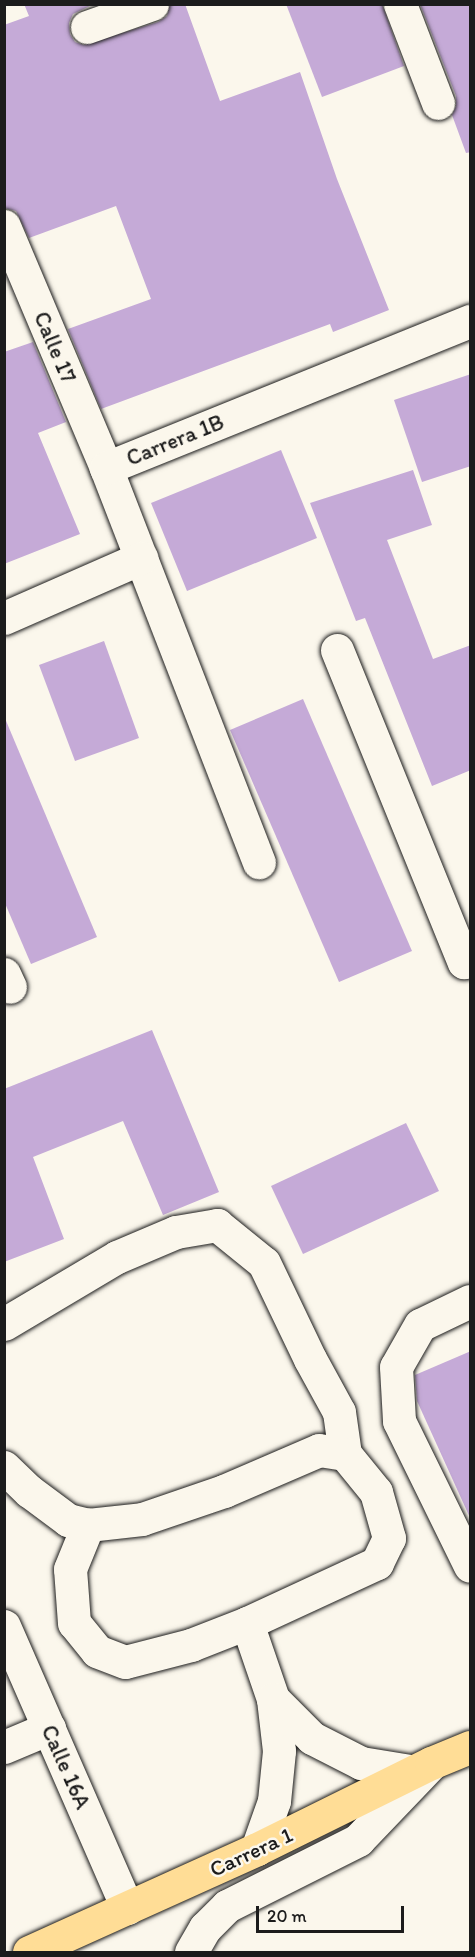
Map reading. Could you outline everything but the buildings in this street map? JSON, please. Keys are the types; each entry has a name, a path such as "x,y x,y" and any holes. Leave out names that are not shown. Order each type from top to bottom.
{"main road":[{"name":"Carrera 1","path":"29,1953 257,1850 471,1747"}],"street":[{"path":"87,27 152,4"},
{"path":"400,4 438,102"},
{"name":"Calle 17","path":"4,226 106,468"},
{"name":"Carrera 1B","path":"259,862 106,468 471,321"},
{"path":"4,618 141,558"},
{"path":"337,650 467,960"},
{"path":"4,1324 117,1257 176,1232 217,1226 264,1263 310,1359 339,1412 345,1454 376,1492 389,1538 377,1563 247,1623 191,1646 125,1662 97,1651 74,1623 70,1569 88,1525"},
{"path":"471,1301 420,1325 396,1367 399,1420 471,1566"},
{"path":"4,1467 29,1491 68,1520 88,1525 142,1519 224,1491 319,1450 345,1454"},
{"path":"247,1623 273,1699 279,1751 274,1802 257,1850"},
{"name":"Calle 16A","path":"4,1626 127,1908"},
{"path":"273,1699 312,1738 361,1763 424,1768"},
{"path":"4,1748 49,1728"},
{"path":"191,1953 205,1928 227,1906 358,1840 424,1768"}]}
